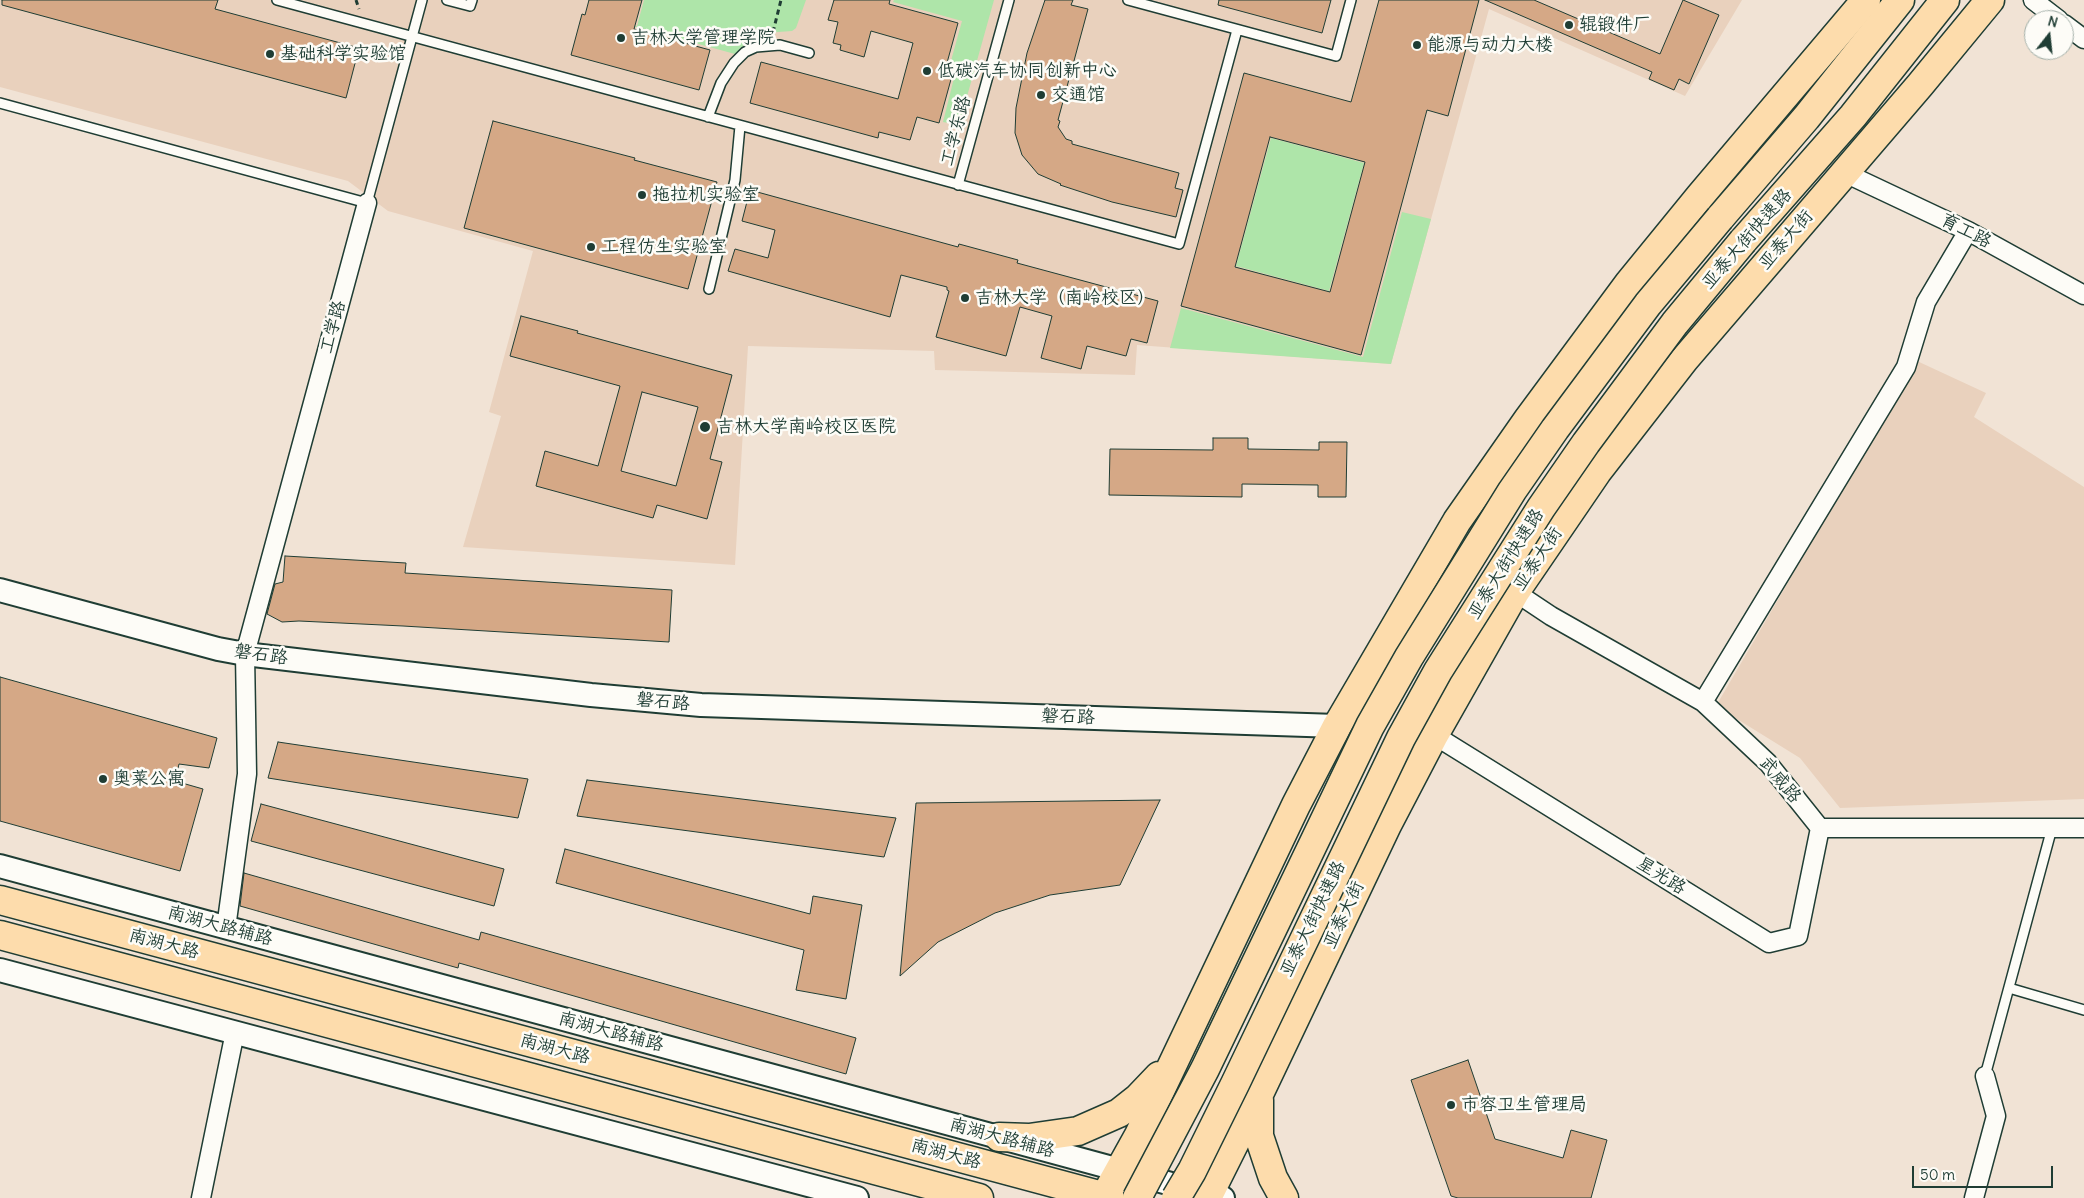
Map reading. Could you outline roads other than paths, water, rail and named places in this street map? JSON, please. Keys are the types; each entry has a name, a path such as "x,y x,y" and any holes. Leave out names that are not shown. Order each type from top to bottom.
{"main road":[{"path":"1106,1198 1177,1056 1296,805 1337,726 1457,521 1571,360 1629,283 1694,203 1866,0"},
{"name":"亚泰大街快速路","path":"1137,1198 1205,1069 1370,726 1409,657 1490,525 1555,428 1648,304 1812,111 1900,0"},
{"name":"亚泰大街快速路","path":"1176,1198 1222,1110 1401,738 1438,671 1541,508 1586,443 1675,323 1743,241 1853,116 1945,0"},
{"name":"亚泰大街","path":"1213,1197 1259,1094 1387,825 1434,735 1515,592 1597,472 1643,412 1765,264 1845,173 1990,0"},
{"name":"南湖大路","path":"0,900 1106,1198"},
{"name":"南湖大路","path":"0,935 979,1198"},
{"path":"999,1137 1029,1138 1055,1136 1078,1131 1099,1123 1119,1113 1138,1098 1177,1056"},
{"path":"1259,1094 1258,1136 1273,1178 1284,1198"}],"street":[{"path":"2033,0 2046,10"},
{"name":"育工路","path":"1845,173 1968,231 2084,295"},
{"name":"工学路","path":"226,928 247,774 245,654 367,203"},
{"path":"1703,702 1906,367 1926,302 1968,231"},
{"name":"磐石路","path":"0,590 218,649 245,654 591,695 701,706 1337,726"},
{"name":"武威路","path":"1515,592 1551,616 1703,702 1768,762 1820,828"},
{"name":"星光路","path":"1434,735 1769,943 1798,936 1820,828"},
{"path":"1820,828 2084,828"},
{"name":"南湖大路辅路","path":"0,866 1120,1170 1213,1197"},
{"path":"0,970 857,1198"},
{"path":"201,1198 235,1032"},
{"path":"1974,1198 1996,1116 1985,1076"}],"lane":[{"path":"277,0 1178,244 1237,30"},
{"name":"工学路","path":"367,203 422,0"},
{"path":"447,0 470,6 472,0"},
{"name":"工学东路","path":"958,185 1009,0"},
{"path":"1128,0 1336,56 1351,0"},
{"path":"708,117 721,83 734,62 745,52 756,47 780,45 809,53"},
{"path":"0,103 367,203"},
{"path":"709,289 725,229 735,180 740,126"},
{"path":"1985,1076 2052,828"},
{"path":"2009,988 2084,1010"}],"place":[{"name":"辊锻件厂","path":"1569,25"},
{"name":"吉林大学管理学院","path":"621,38"},
{"name":"能源与动力大楼","path":"1417,45"},
{"name":"基础科学实验馆","path":"270,54"},
{"name":"低碳汽车协同创新中心","path":"927,71"},
{"name":"交通馆","path":"1041,95"},
{"name":"拖拉机实验室","path":"642,195"},
{"name":"工程仿生实验室","path":"591,247"},
{"name":"吉林大学（南岭校区）","path":"965,298"},
{"name":"吉林大学南岭校区医院","path":"705,427"},
{"name":"奥莱公寓","path":"103,779"},
{"name":"市容卫生管理局","path":"1451,1105"}]}
